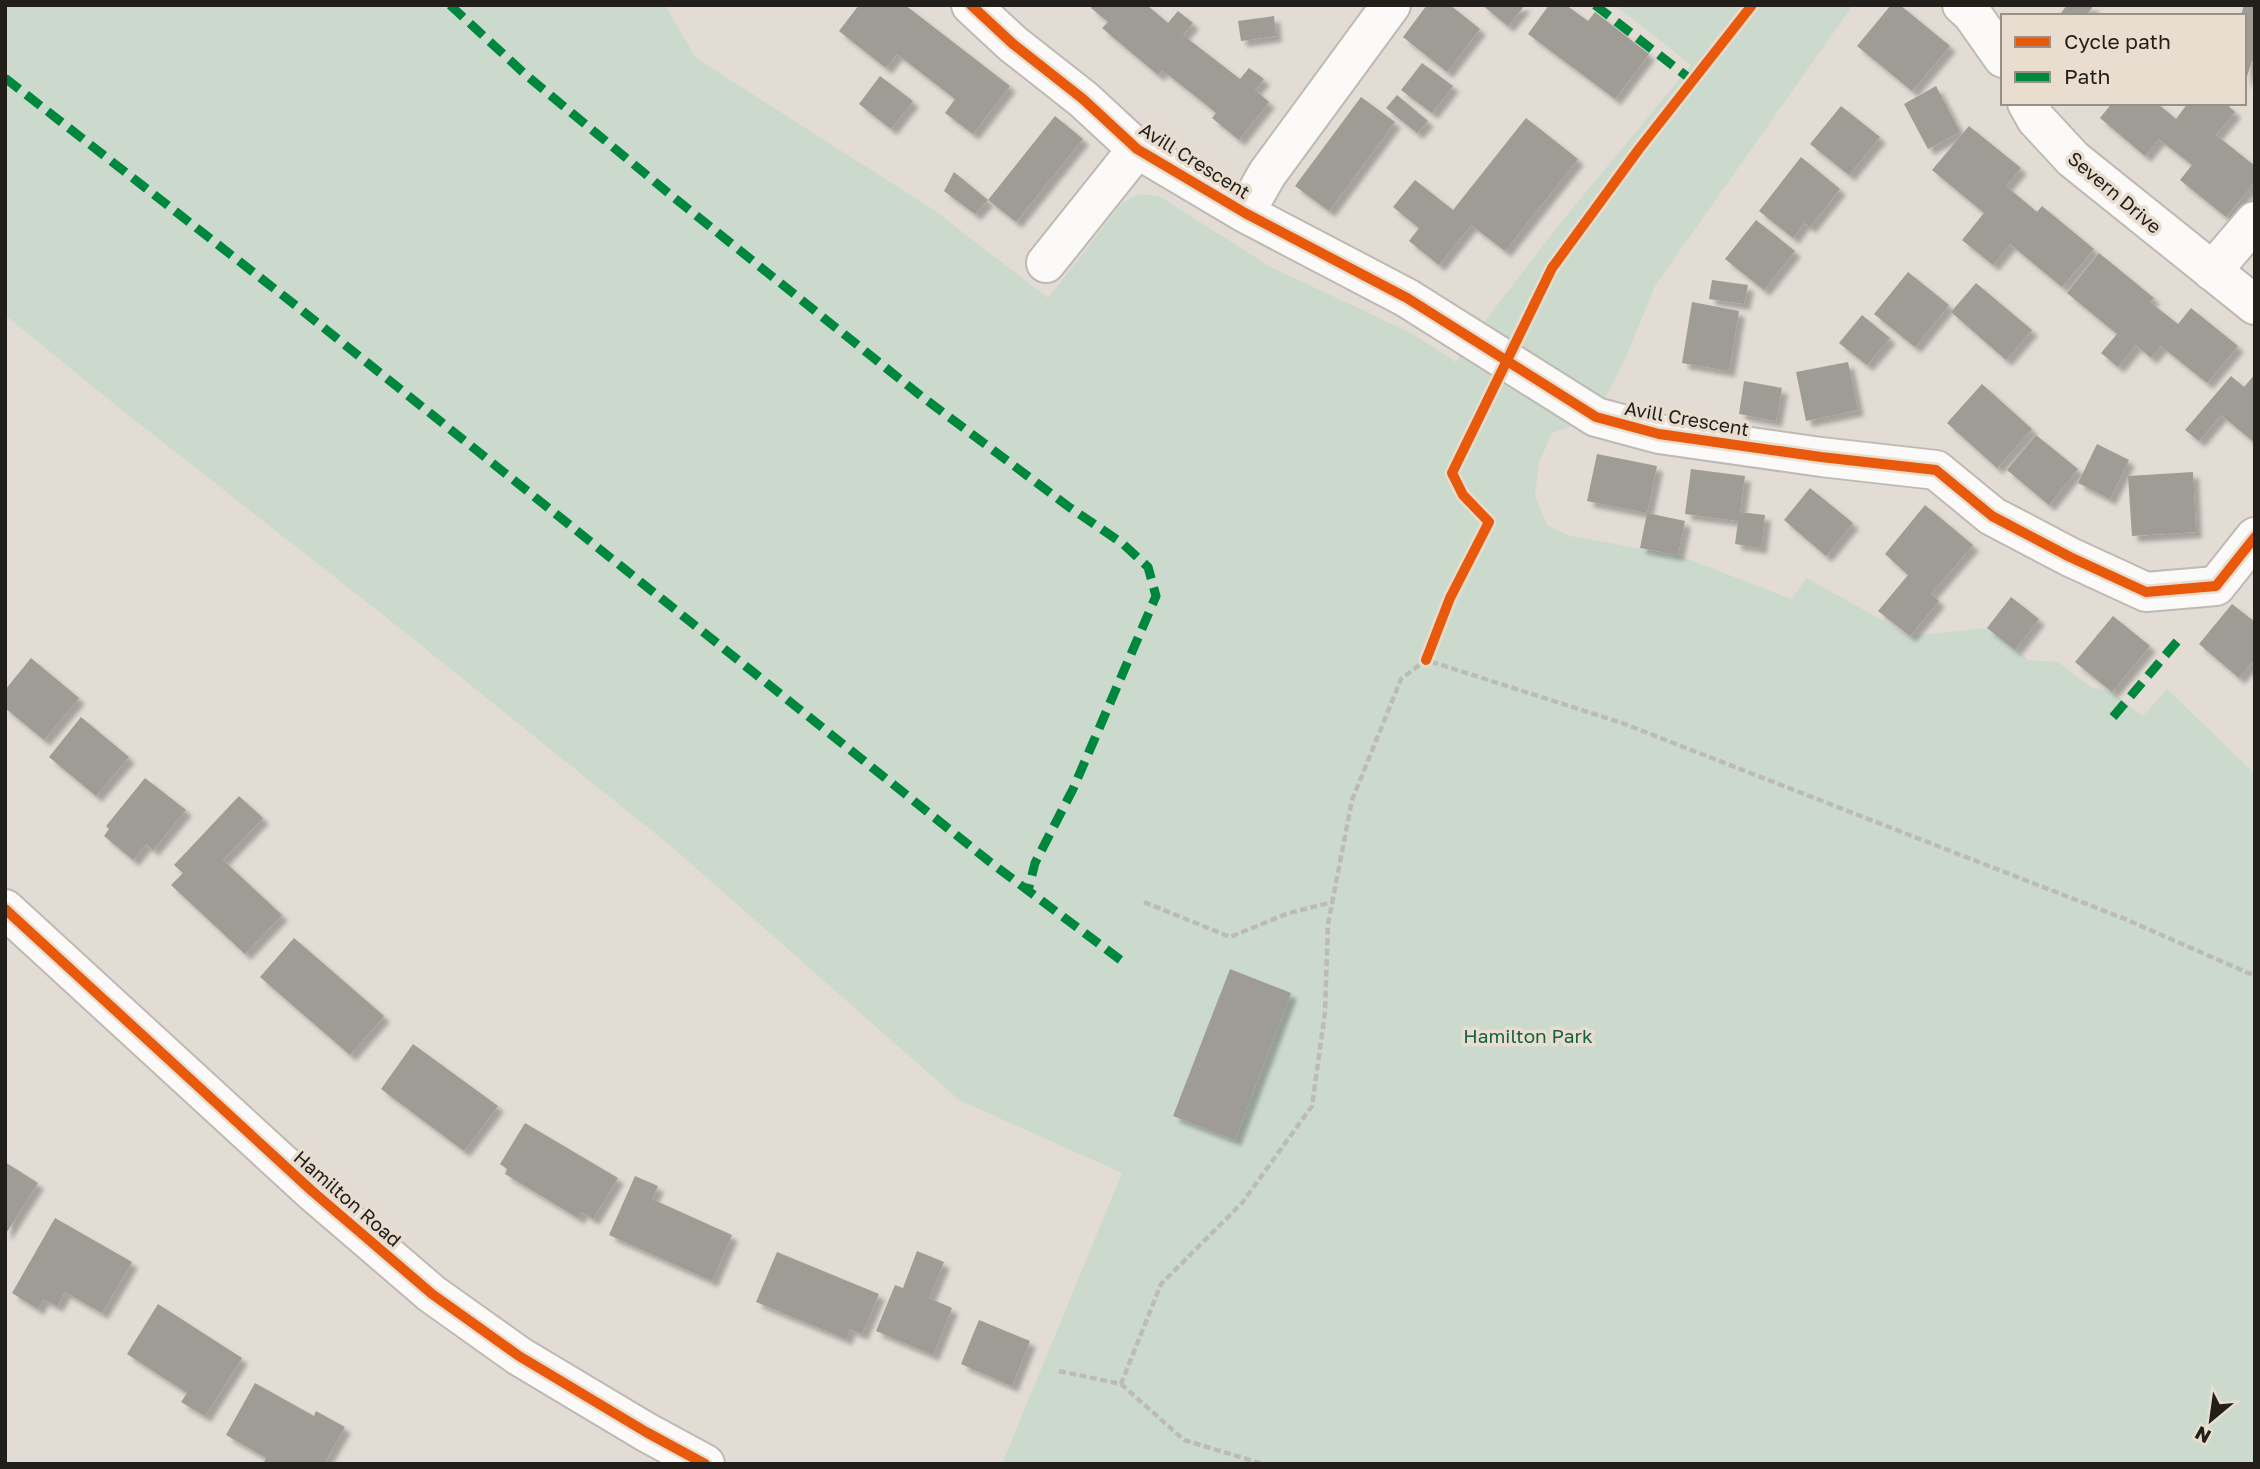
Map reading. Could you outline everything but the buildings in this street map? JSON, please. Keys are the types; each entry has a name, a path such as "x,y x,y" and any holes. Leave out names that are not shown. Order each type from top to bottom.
{"street":[{"name":"Avill Crescent","path":"971,5 1013,44 1083,99 1137,149 1245,212 1407,298 1596,418 1658,434 1936,470 1992,516 2070,557 2146,592 2216,586 2255,537"},
{"name":"Avill Crescent","path":"1245,212 1267,174 1391,5"},
{"path":"1962,5 1972,14 2001,55"},
{"name":"Severn Drive","path":"2028,105 2036,119 2073,159 2255,305"},
{"name":"Avill Crescent","path":"1046,263 1137,149"},
{"path":"2212,271 2255,220"},
{"name":"Hamilton Road","path":"5,909 312,1191 432,1294 519,1356 705,1464"}],"path":[{"path":"1121,1384 1161,1284 1242,1203 1311,1106 1325,1012 1328,924 1352,800 1401,679 1426,660 1622,723 2125,919 2255,976"},
{"path":"1144,902 1230,937 1289,913 1333,902"},
{"path":"1059,1371 1121,1384 1184,1440 1263,1464"}],"green space":[{"name":"Hamilton Park","path":"5,5 665,5 696,58 934,210 1048,298 1121,204 1138,194 1159,196 1271,267 1413,334 1456,362 1562,221 1691,65 1615,5 1853,5 1655,286 1629,350 1596,417 1552,433 1539,463 1535,495 1547,525 1570,536 1678,555 1791,599 1807,578 1910,636 1987,628 2029,660 2058,662 2091,687 2112,692 2143,716 2167,689 2255,774 2255,1464 1002,1464 1122,1173 959,1100 672,847 5,315"}],"marked path":[{"path":"450,5 526,75 672,196 921,396 1069,507 1122,543 1148,567 1156,596 1073,789 1035,863 1028,891"},
{"path":"1595,5 1694,82"},
{"path":"5,78 299,308 990,862 1122,961"},
{"path":"2113,717 2180,638"}],"cycle path":[{"path":"971,5 1013,44 1083,99 1137,149 1245,213 1407,298 1596,417 1659,434 1936,470 1992,516 2070,557 2146,592 2216,586 2255,537"},
{"path":"1426,660 1450,598 1489,522 1463,495 1452,473 1552,268 1639,149 1752,5"},
{"path":"5,909 312,1191 432,1294 519,1356 705,1464"}]}
